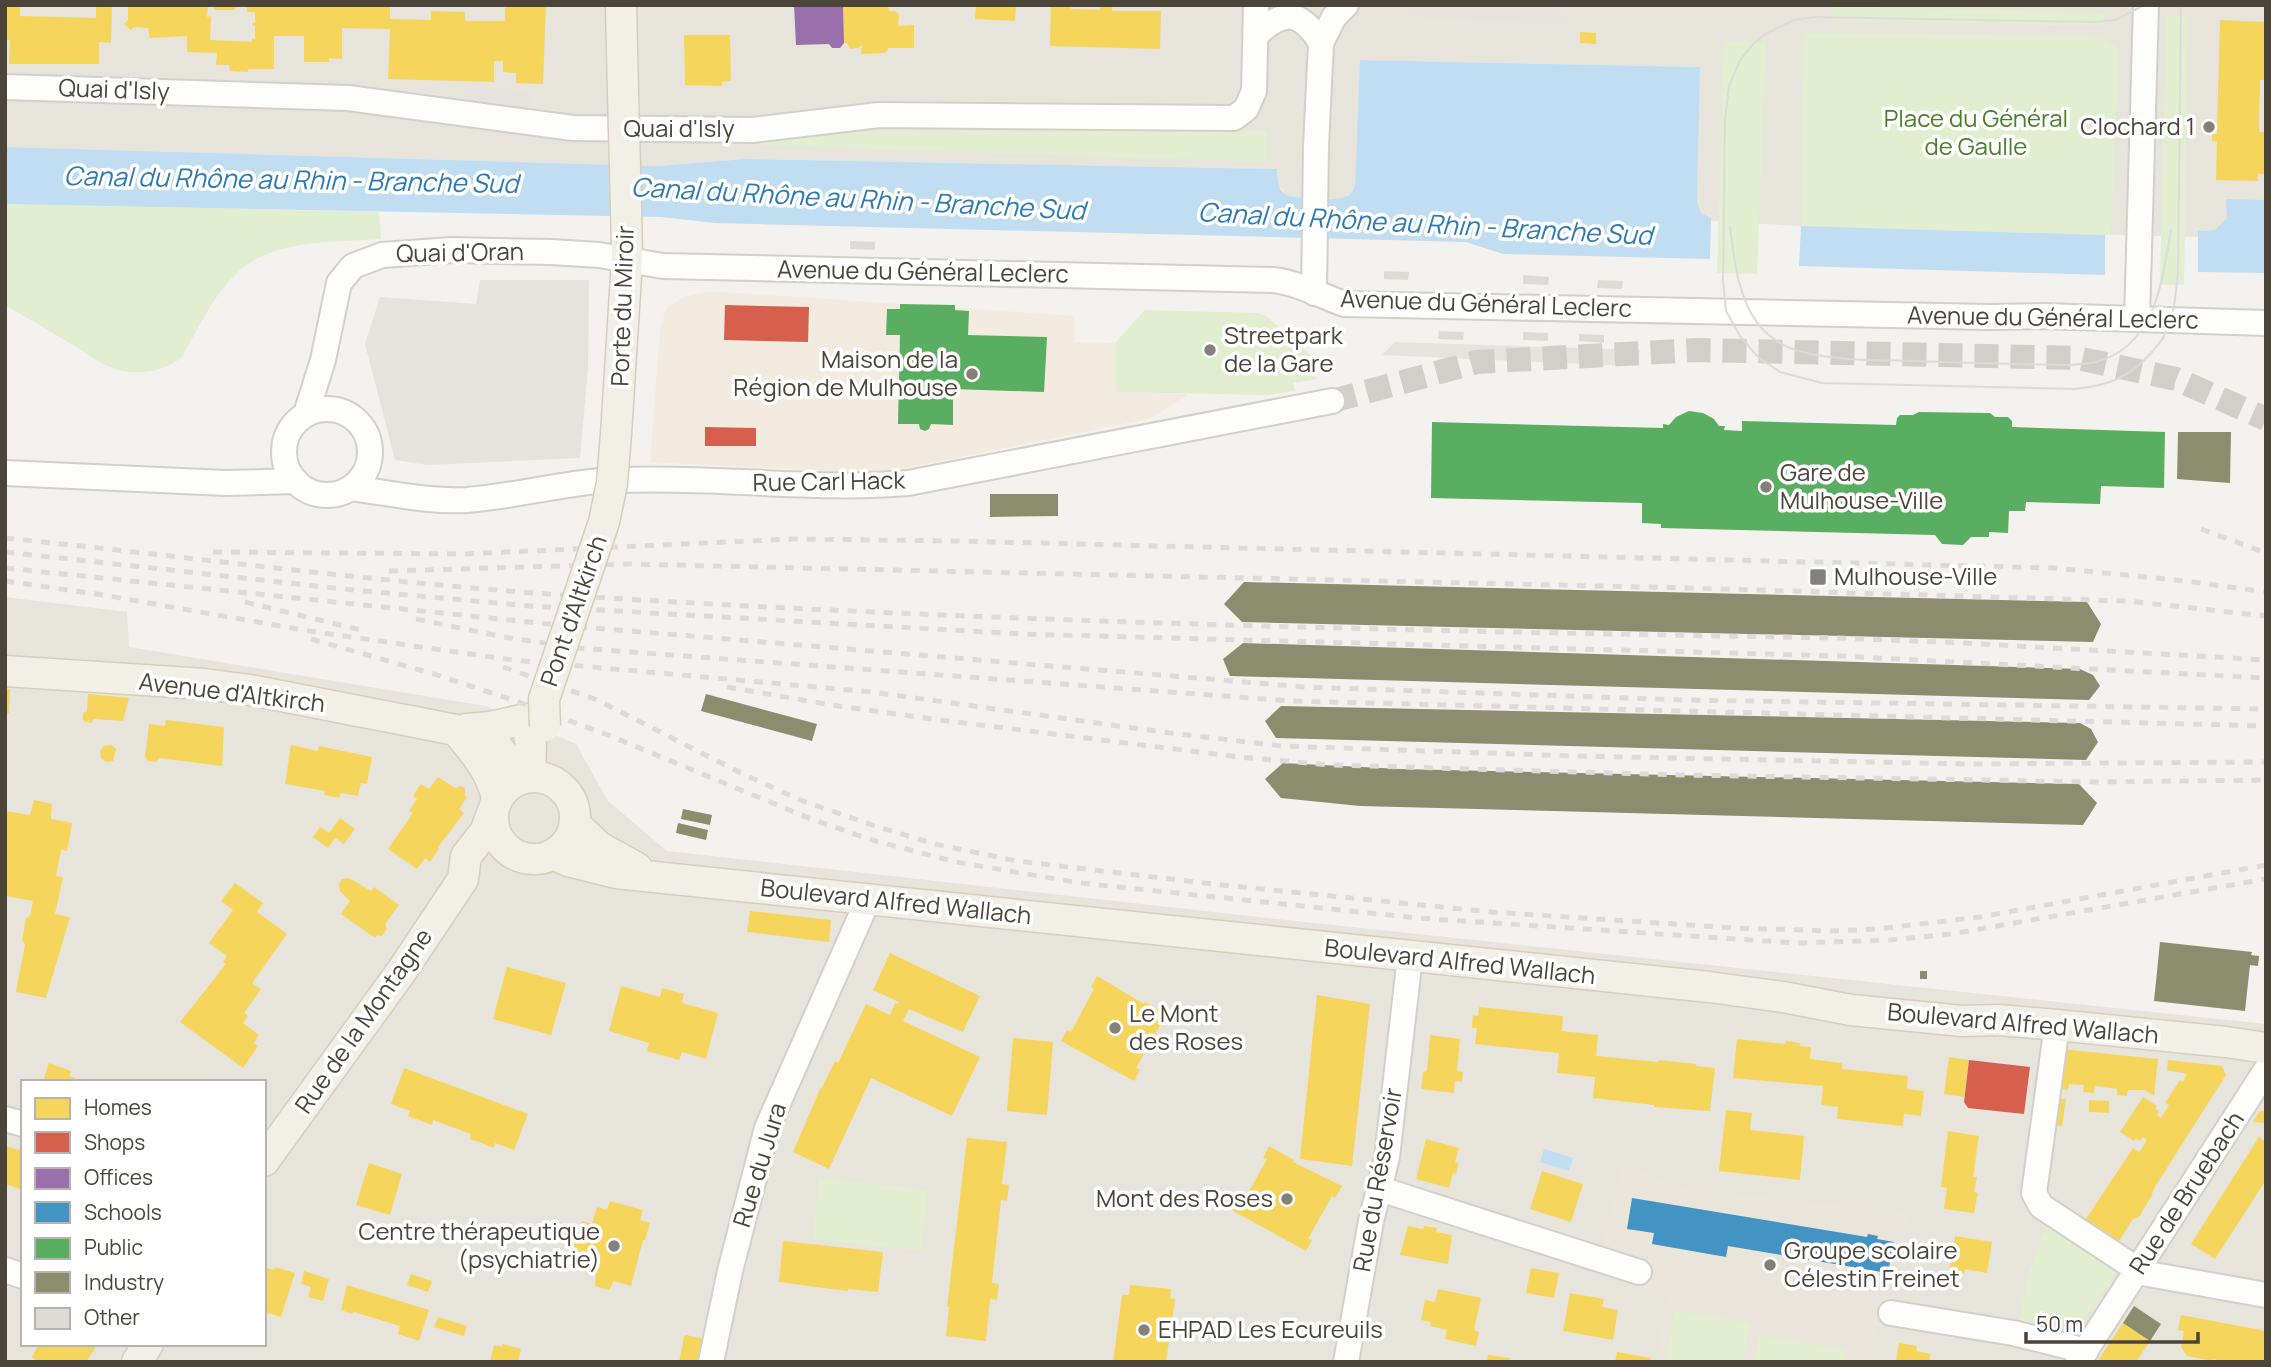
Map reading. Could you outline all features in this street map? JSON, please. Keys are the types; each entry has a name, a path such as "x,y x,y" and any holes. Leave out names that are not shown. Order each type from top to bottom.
{"main road":[{"name":"Porte du Miroir","path":"604,522 612,483 617,434 627,250 621,5"},
{"name":"Pont d'Altkirch","path":"538,715 604,522"},
{"name":"Avenue d'Altkirch","path":"5,671 205,684 250,690 491,738 513,767 510,792"},
{"name":"Avenue d'Altkirch","path":"456,730 490,727 538,715"},
{"path":"538,715 554,768 571,799 575,824 564,847 541,858 528,858 505,847 493,824 531,744 538,715"},
{"path":"510,792 540,777 563,788"},
{"name":"Rue de la Montagne","path":"266,1158 401,972 463,879 466,856 510,792"},
{"name":"Boulevard Alfred Wallach","path":"575,824 599,847 653,876"},
{"name":"Rue de la Montagne","path":"463,879 501,858 516,854"},
{"name":"Boulevard Alfred Wallach","path":"553,854 591,868 616,873 1718,988 1851,1010 1962,1021 1997,1020 2057,1025 2266,1048"},
{"path":"137,1362 147,1346"}],"street":[{"name":"Quai d'Isly","path":"5,87 348,98 573,128 751,130 878,115 1234,118 1245,109 1254,91 1256,5"},
{"path":"1314,293 1321,43 1334,17 1346,5"},
{"path":"2137,318 2146,5"},
{"path":"1256,36 1270,22 1285,15 1301,19 1321,43"},
{"name":"Quai d'Oran","path":"306,414 323,360 339,283 354,265 382,255 452,250 599,255 627,250"},
{"name":"Avenue du Général Leclerc","path":"627,250 663,266 1273,281 1294,283 1344,304 2137,318 2266,323"},
{"path":"323,360 344,412"},
{"name":"Rue Carl Hack","path":"351,488 438,500 465,500 620,480 838,486 908,483 1332,401"},
{"path":"331,408 344,412 356,420 365,432 370,446 366,471 351,488 337,493 322,494 308,490 290,473 284,452 290,430 306,414 318,409 331,408"},
{"path":"226,483 284,452"},
{"path":"369,461 404,495"},
{"path":"5,473 226,483 296,481"},
{"name":"Rue du Jura","path":"710,1362 766,1128 863,911 865,899"},
{"name":"Rue du Réservoir","path":"1346,1362 1371,1221 1387,1157 1410,957"},
{"path":"2057,1025 2034,1193 2036,1200 2041,1206 2138,1270 2161,1277 2266,1295"},
{"name":"Rue de Bruebach","path":"1891,1313 2013,1333 2082,1356 2266,1070"},
{"path":"1380,1189 1639,1272"}],"shaded area":[{"path":"5,5 2266,5 2266,200 2227,218 2215,230 2198,231 2198,237 1711,221 1711,218 1701,213 1697,201 1699,67 1361,60 1355,185 1351,193 1342,199 1294,198 1285,194 1279,186 1277,169 745,159 658,166 5,147"},
{"path":"1401,5 1557,5 1569,23 1410,18"},
{"path":"464,84 533,93 531,109 464,101"},
{"path":"480,280 589,280 588,369 580,458 427,465 395,460 365,344 380,297 476,304"},
{"path":"709,291 1075,316 1074,342 1115,343 1115,392 1188,394 1152,418 896,470 867,473 650,462 660,330 666,309 683,297"},
{"path":"1395,342 1641,350 1629,366 1382,355"},
{"path":"5,597 127,612 129,647 486,706 576,744 608,801 667,851 2266,1024 2266,1362 5,1362"},
{"name":"Groupe scolaire Célestin Freinet","path":"1623,1166 1692,1190 1908,1212 1889,1328 1876,1326 1870,1362 1656,1362 1669,1292 1634,1285 1643,1258 1602,1244"}],"green space":[{"path":"1832,6 2104,13 2104,26 1832,21"},
{"path":"2166,16 2188,17 2184,285 2160,285"},
{"name":"Place du Général de Gaulle","path":"1804,33 2091,36 2109,42 2119,50 2111,235 1801,226"},
{"path":"1724,41 1766,43 1757,274 1717,273"},
{"path":"815,131 1267,131 1267,162 754,145"},
{"path":"5,204 379,212 381,239 306,244 269,253 253,261 238,272 221,291 182,357 159,369 132,372 115,369 100,362 5,305"},
{"name":"Streetpark de la Gare","path":"1145,310 1258,313 1266,316 1313,357 1297,361 1318,379 1293,383 1295,391 1267,395 1115,392 1115,343"},
{"path":"819,1178 928,1190 921,1251 813,1239"},
{"path":"2049,1220 2120,1265 2091,1309 2070,1326 2051,1326 2019,1320 2030,1269"},
{"path":"1675,1310 1749,1323 1743,1362 1666,1362"},
{"path":"1759,1336 1846,1350 1844,1362 1755,1362"}],"water":[{"name":"Canal du Rhône au Rhin - Branche Sud","path":"1360,60 1700,67 1697,201 1701,213 1711,218 1710,259 1503,254 1466,242 715,223 661,217 5,204 5,147 658,166 745,159 1277,169 1279,186 1282,192 1289,196 1340,198 1349,195 1355,185"},
{"path":"2226,199 2266,200 2266,273 2198,272 2198,231 2215,230 2227,218"},
{"path":"1801,226 2105,235 2105,275 1799,266"},
{"path":"1544,1149 1573,1158 1569,1171 1540,1162"}],"building: Homes":[{"path":"5,5 20,5 20,16 96,18 96,5 112,5 111,43 99,42 99,64 9,64 10,40 5,40"},
{"path":"128,5 208,5 207,17 211,16 210,40 252,42 252,39 255,39 255,12 247,12 247,5 390,5 390,19 431,20 431,11 465,12 465,21 505,21 505,5 546,5 543,84 516,83 516,73 503,72 503,61 494,61 494,82 388,79 390,29 342,28 342,59 329,58 329,62 304,62 304,36 274,36 274,69 230,71 229,65 216,65 217,53 187,52 187,36 150,38 148,28 134,27 131,30 124,24 128,20"},
{"path":"214,5 236,5 235,10 214,10"},
{"path":"843,5 888,5 889,11 899,14 898,26 914,25 914,48 889,48 885,53 861,54 862,45 850,49 847,43 844,43"},
{"path":"976,5 1016,5 1015,21 975,19"},
{"path":"1051,5 1100,10 1100,5 1113,5 1112,11 1161,11 1160,49 1050,46"},
{"path":"2220,20 2266,22 2266,80 2260,80 2259,132 2266,132 2266,174 2258,174 2258,181 2216,180 2217,142 2212,141 2212,134 2217,134"},
{"path":"1580,32 1596,33 1596,44 1580,43"},
{"path":"684,35 730,35 731,81 722,82 722,86 685,85"},
{"path":"5,689 10,689 9,713 5,713"},
{"path":"88,694 129,698 123,721 94,719 91,723 85,722 83,713 87,711"},
{"path":"166,720 224,727 222,766 159,758 156,762 148,761 145,757 149,724 165,726"},
{"path":"111,745 116,749 113,761 106,762 101,758 100,751 104,746"},
{"path":"291,745 318,751 319,746 372,757 367,784 361,783 358,796 341,793 339,798 324,795 325,791 285,784"},
{"path":"438,777 455,788 465,788 467,797 459,809 464,813 430,862 425,858 417,869 388,849 413,813 409,811 417,799 413,796 421,784 429,789"},
{"path":"34,800 52,804 51,819 72,823 67,851 61,850 56,876 63,877 55,914 70,917 46,998 16,992 25,944 22,941 26,918 30,916 33,901 5,896 5,811 30,815"},
{"path":"340,818 355,829 344,844 335,838 328,848 313,837 320,827 329,833"},
{"path":"349,878 371,891 374,887 399,905 385,924 387,929 382,936 377,935 375,938 341,914 350,901 340,891 339,884 342,879"},
{"path":"235,883 263,903 257,912 287,934 252,983 261,989 244,1013 248,1016 243,1023 259,1035 254,1043 258,1046 243,1068 180,1022 226,964 223,962 227,956 209,943 233,910 221,901"},
{"path":"750,911 831,920 829,942 747,932"},
{"path":"890,953 980,996 963,1032 909,1009 903,1021 980,1057 952,1116 871,1078 829,1169 793,1152 821,1087 835,1061 838,1063 866,1004 890,1015 895,1003 899,1002 873,990"},
{"path":"507,967 566,983 551,1035 493,1019"},
{"name":"Le Mont des Roses","path":"1097,976 1170,1016 1164,1027 1160,1025 1136,1068 1140,1070 1134,1081 1061,1041 1067,1030 1071,1032 1094,989 1091,987"},
{"path":"621,986 660,997 662,988 684,994 682,1003 718,1013 706,1059 682,1052 679,1060 647,1051 649,1043 609,1031"},
{"path":"1317,995 1370,1004 1352,1166 1300,1159"},
{"path":"1479,1007 1563,1016 1562,1031 1598,1035 1596,1056 1659,1060 1715,1068 1710,1111 1654,1107 1593,1098 1595,1077 1557,1073 1559,1053 1475,1044 1477,1028 1472,1028 1473,1015 1478,1016"},
{"path":"1430,1035 1460,1039 1457,1071 1463,1072 1462,1082 1455,1081 1454,1093 1421,1089 1423,1072 1427,1071"},
{"path":"1013,1038 1053,1042 1047,1115 1007,1111"},
{"path":"1737,1039 1800,1043 1800,1046 1811,1047 1810,1059 1842,1063 1842,1069 1908,1076 1907,1089 1924,1091 1921,1116 1904,1114 1903,1126 1837,1119 1838,1107 1821,1105 1823,1086 1733,1078"},
{"path":"2061,1049 2158,1059 2154,1096 2145,1090 2128,1090 2127,1096 2117,1095 2117,1089 2095,1086 2094,1093 2083,1092 2084,1085 2069,1084 2068,1090 2057,1089"},
{"path":"1949,1057 1969,1060 1964,1097 1944,1094"},
{"path":"2168,1060 2222,1066 2226,1075 2153,1190 2139,1217 2133,1219 2119,1241 2086,1219 2133,1148 2139,1152 2147,1140 2143,1137 2140,1141 2136,1138 2134,1141 2120,1132 2143,1097 2157,1106 2157,1115 2161,1118 2169,1105 2165,1103 2180,1080 2183,1082 2187,1074 2167,1070"},
{"path":"49,1063 71,1071 69,1076 79,1080 44,1080"},
{"path":"404,1068 528,1114 514,1150 495,1143 493,1148 470,1139 471,1134 433,1120 432,1125 408,1116 410,1111 391,1104"},
{"path":"2055,1098 2066,1099 2062,1126 2052,1125"},
{"path":"2089,1100 2109,1101 2109,1113 2089,1112"},
{"path":"1726,1110 1752,1113 1750,1130 1804,1136 1800,1180 1719,1171"},
{"path":"2260,1111 2266,1111 2266,1123 2253,1122"},
{"path":"1948,1131 1979,1136 1973,1177 1977,1177 1974,1192 1978,1193 1974,1213 1944,1209 1947,1188 1941,1187"},
{"path":"2259,1137 2266,1142 2266,1180 2215,1259 2191,1244"},
{"path":"967,1138 1007,1142 1002,1184 1009,1185 1007,1201 1001,1200 992,1283 999,1284 997,1300 990,1299 986,1341 946,1336"},
{"path":"1426,1139 1459,1148 1455,1162 1459,1163 1449,1188 1416,1179"},
{"path":"5,1146 21,1150 21,1189 5,1184"},
{"name":"Mont des Roses","path":"1269,1146 1294,1160 1293,1162 1342,1186 1335,1198 1332,1196 1308,1239 1312,1240 1306,1251 1233,1211 1239,1200 1243,1202 1267,1159 1263,1158"},
{"path":"369,1163 402,1174 390,1215 356,1205"},
{"path":"1542,1171 1583,1184 1571,1222 1530,1209"},
{"name":"Centre thérapeutique (psychiatrie)","path":"610,1201 643,1210 640,1220 650,1223 631,1286 614,1281 609,1290 595,1286 596,1275 579,1270 584,1254 573,1248 581,1223 583,1221 592,1224 597,1207 607,1210"},
{"path":"1408,1226 1437,1228 1436,1232 1452,1235 1448,1264 1400,1255"},
{"path":"1955,1236 1992,1242 1987,1273 1965,1269 1964,1274 1949,1272"},
{"path":"783,1241 883,1252 878,1292 779,1282"},
{"path":"275,1267 295,1273 281,1317 268,1313 267,1316 266,1268 274,1270"},
{"path":"1531,1268 1559,1273 1554,1298 1526,1293"},
{"path":"304,1271 329,1279 323,1301 308,1297 311,1287 301,1284"},
{"path":"411,1274 432,1281 428,1292 407,1285"},
{"path":"347,1285 429,1310 419,1341 398,1334 400,1326 341,1310"},
{"name":"EHPAD Les Ecureuils","path":"1130,1285 1171,1289 1170,1298 1175,1299 1166,1362 1113,1362 1122,1295 1129,1295"},
{"path":"1438,1289 1481,1298 1474,1330 1479,1332 1476,1346 1445,1339 1447,1330 1430,1326 1431,1322 1421,1320 1425,1300 1435,1302"},
{"path":"1570,1293 1604,1299 1602,1307 1618,1310 1613,1340 1563,1331"},
{"path":"2181,1315 2266,1331 2266,1362 2226,1362 2187,1356 2181,1347 2184,1331 2178,1330"},
{"path":"438,1317 467,1326 464,1336 434,1327"},
{"path":"2123,1323 2150,1341 2136,1362 2097,1362"},
{"path":"686,1335 704,1339 699,1362 679,1362"},
{"path":"1899,1343 1917,1346 1916,1351 1931,1354 1929,1362 1896,1362"},
{"path":"503,1344 521,1349 518,1362 490,1362 494,1345 502,1347"},
{"path":"38,1346 97,1346 86,1362 38,1362 32,1357"},
{"path":"1617,1352 1651,1358 1650,1362 1615,1362"},
{"path":"1488,1355 1510,1358 1509,1362 1487,1362"}],"building: Shops":[{"path":"725,305 809,307 808,342 724,340"},
{"path":"705,427 756,428 756,446 705,446"},
{"path":"1969,1060 2030,1067 2024,1114 1968,1108 1964,1102"}],"building: Offices":[{"path":"794,5 843,5 844,43 840,48 832,48 829,44 796,45"}],"building: Schools":[{"path":"1632,1198 1867,1237 1868,1234 1878,1236 1877,1239 1894,1242 1888,1273 1728,1246 1726,1257 1652,1244 1654,1233 1627,1229"}],"building: Public":[{"name":"Maison de la Région de Mulhouse","path":"900,304 955,305 955,310 969,311 968,335 1047,337 1044,392 953,389 953,425 931,424 925,431 920,429 919,424 898,424 900,335 886,335 887,309 900,309"},
{"name":"Gare de Mulhouse-Ville","path":"1689,411 1703,413 1714,419 1719,426 1725,426 1724,430 1742,431 1742,421 1896,425 1900,415 1919,412 1990,413 1995,417 2008,417 2012,421 2012,427 2165,432 2164,488 2101,486 2100,504 2026,502 2025,511 2009,511 2008,533 1989,532 1989,537 1971,537 1963,545 1942,544 1935,535 1661,528 1661,524 1642,523 1642,503 1431,498 1432,422 1663,428 1663,424 1669,425 1676,417"}],"building: Industry":[{"path":"2178,432 2231,432 2230,483 2177,479"},
{"path":"990,494 1058,494 1058,516 990,517"},
{"path":"1244,582 2087,602 2101,624 2093,642 1242,622 1224,604"},
{"path":"1243,643 2080,669 2093,675 2100,686 2089,700 1230,676 1223,659"},
{"path":"706,694 817,724 812,741 701,711"},
{"path":"1281,706 2080,723 2091,729 2098,742 2086,760 1276,738 1265,721"},
{"path":"1283,763 1401,769 2079,784 2097,803 2083,825 1360,806 1281,798 1265,779"},
{"path":"683,809 712,815 710,825 681,819"},
{"path":"678,823 708,830 706,840 676,833"},
{"path":"2160,942 2252,952 2251,955 2259,956 2258,966 2250,965 2245,1011 2154,1001"},
{"path":"1920,971 1927,971 1927,979 1920,979"},
{"path":"2134,1306 2161,1324 2150,1341 2123,1323"}],"building: Other":[{"path":"850,241 875,242 875,250 850,249"},
{"path":"1384,271 1409,272 1408,280 1384,279"},
{"path":"1523,275 1549,277 1548,285 1523,284"},
{"path":"1598,280 1623,281 1622,289 1597,288"},
{"path":"1439,331 1464,332 1463,340 1438,339"},
{"path":"1523,332 1548,333 1548,341 1523,340"},
{"path":"1579,334 1604,335 1604,343 1579,341"}],"tunnel":[{"path":"1332,401 1477,362 1697,350 2077,358 2176,379 2266,419"}],"tram line":[{"path":"2144,5 2116,20 2093,22 1813,17 1794,20 1765,34 1753,44 1740,60 1729,86 1725,120 1723,281 1726,311 1740,336 1758,357 1780,372 1822,383 2076,389 2118,379 2135,368 2164,337 2176,295 2181,5"},
{"path":"1730,227 1738,277 1751,313 1767,333 1790,348 1816,355 1858,360 2069,365 2096,362 2116,354 2132,342 2144,327 2159,290 2171,230"}],"railway":[{"path":"2201,529 2266,553"},
{"path":"5,538 446,586 749,606 1215,625 1838,638 2266,660"},
{"path":"213,552 463,554 793,539 957,541 2054,568 2266,592"},
{"path":"5,552 353,590 530,606 1021,634 1840,656 2266,678"},
{"path":"389,571 628,564 1688,588 2128,601 2266,616"},
{"path":"5,568 558,625 1304,687 1685,700 2266,709"},
{"path":"5,581 309,631 513,660 872,692 1282,746 1574,756 1967,764 2266,762"},
{"path":"245,602 361,630"},
{"path":"416,619 504,637 578,648 1291,701 2266,726"},
{"path":"311,639 434,674 516,701 608,735 811,819 872,840 956,862 1080,883 1418,918 1796,943 1891,940 1951,934 2266,879"},
{"path":"503,667 595,699 800,800 878,827 935,844 1017,861 1222,885 1491,912 1735,928 1832,931 1877,929 1980,917 2266,865"},
{"path":"727,687 932,719 1239,757 1331,765 1685,775 2095,782 2266,780"}],"place":[{"name":"Clochard 1","path":"2209,127"},
{"name":"Streetpark de la Gare","path":"1210,350"},
{"name":"Maison de la Région de Mulhouse","path":"972,374"},
{"name":"Gare de Mulhouse-Ville","path":"1766,487"},
{"name":"Mulhouse-Ville","path":"1818,577"},
{"name":"Le Mont des Roses","path":"1115,1028"},
{"name":"Mont des Roses","path":"1287,1199"},
{"name":"Centre thérapeutique (psychiatrie)","path":"614,1246"},
{"name":"Groupe scolaire Célestin Freinet","path":"1770,1265"},
{"name":"EHPAD Les Ecureuils","path":"1144,1330"}]}
